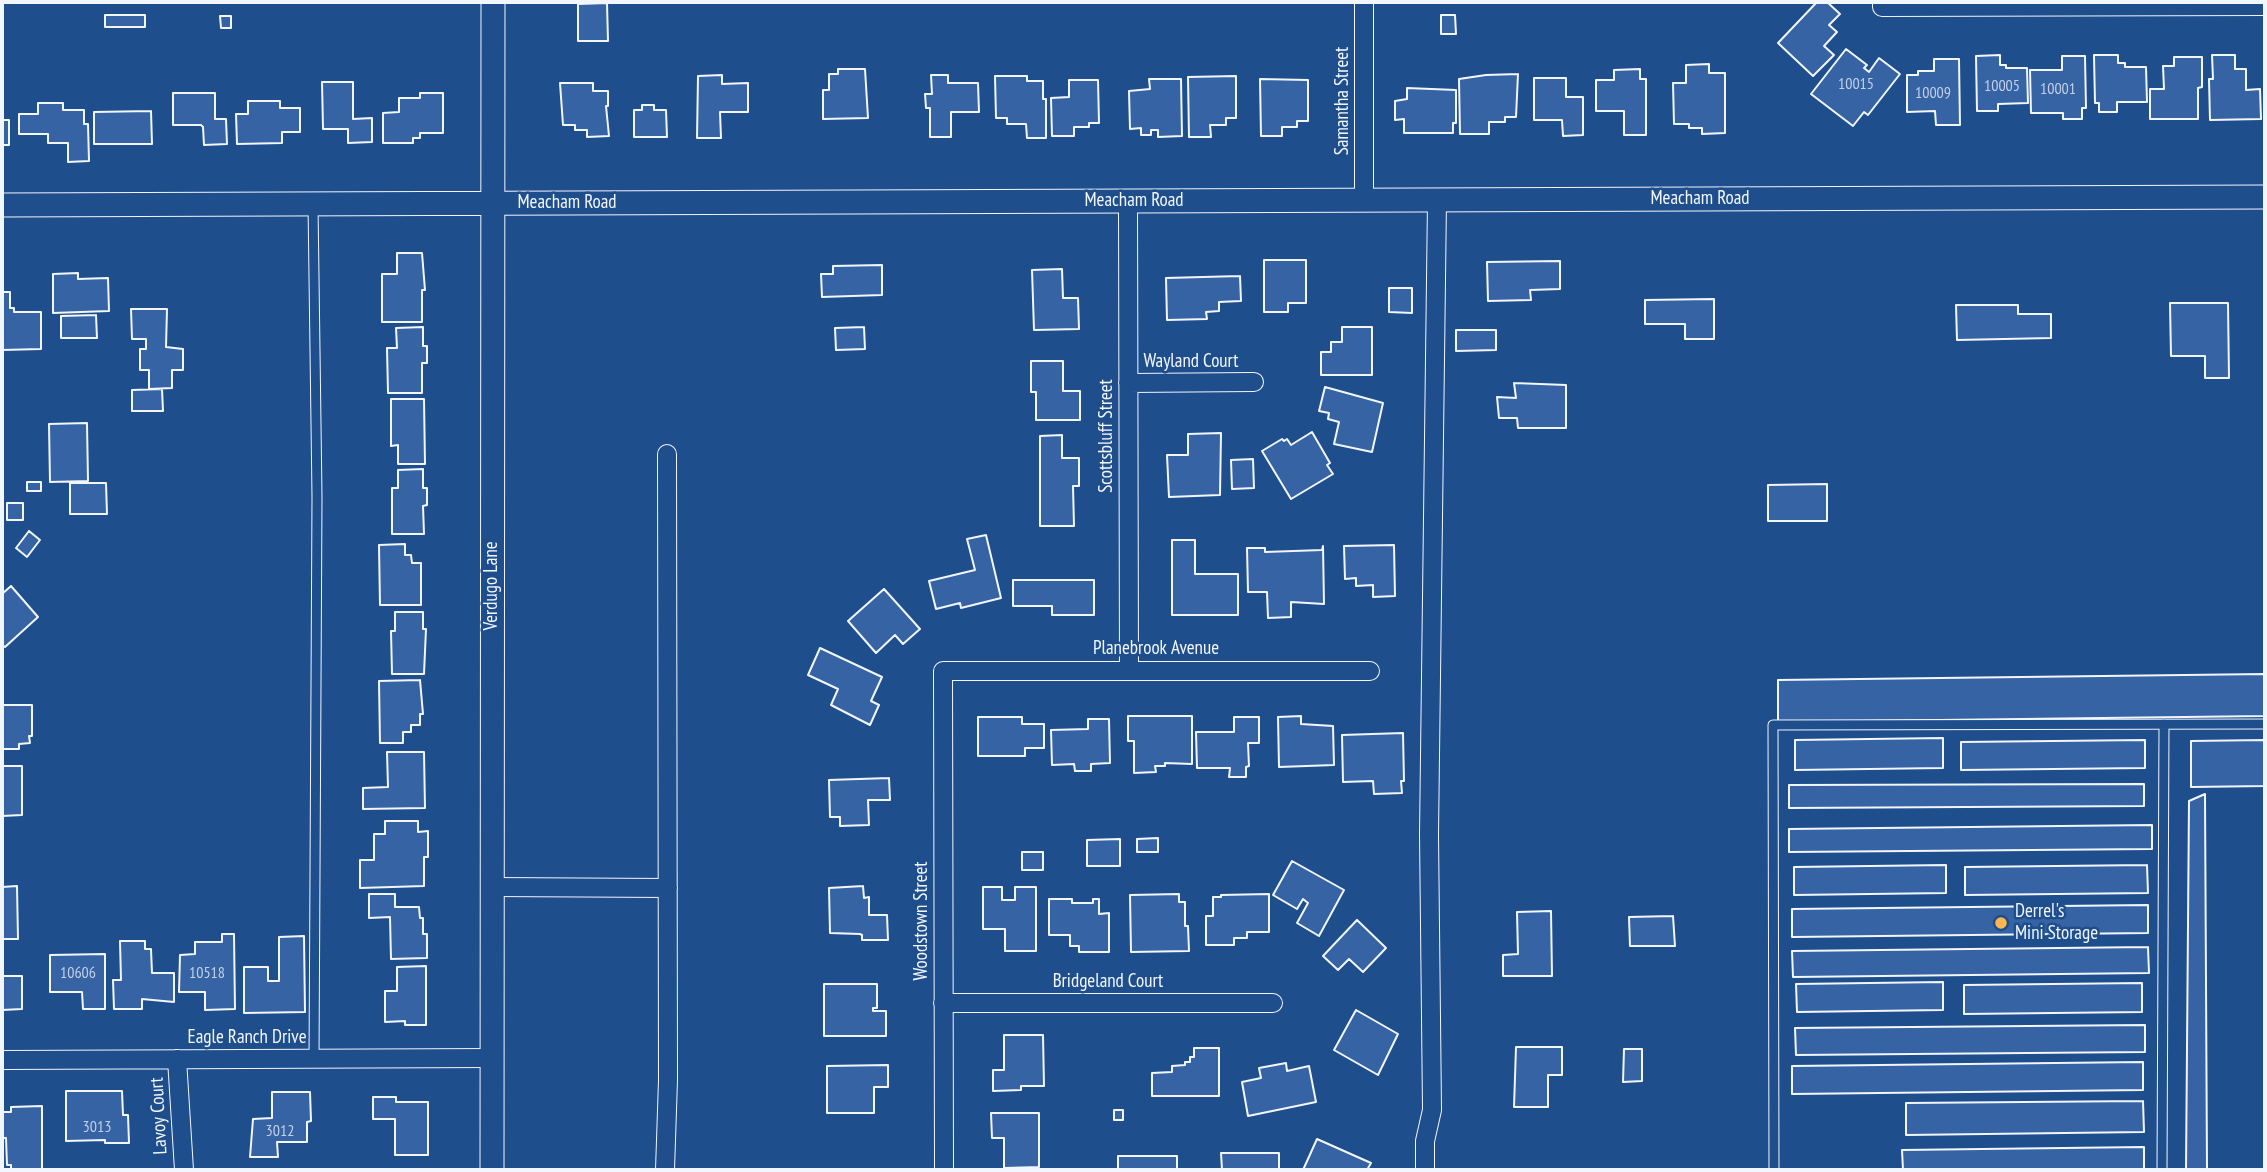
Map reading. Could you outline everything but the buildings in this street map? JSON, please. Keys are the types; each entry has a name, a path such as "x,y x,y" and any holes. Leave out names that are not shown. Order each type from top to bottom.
{"street":[{"name":"Verdugo Lane","path":"492,1170 493,2"},
{"name":"Samantha Street","path":"1364,2 1364,201"},
{"path":"1882,4 2265,6"},
{"name":"Meacham Road","path":"2,205 2265,197"},
{"path":"1425,1170 1425,1141 1432,1110 1429,834 1437,200"},
{"name":"Scottsbluff Street","path":"1128,201 1129,670"},
{"name":"Wayland Court","path":"1128,383 1254,382"},
{"path":"664,1170 668,1080 667,454"},
{"name":"Planebrook Avenue","path":"943,671 1370,671"},
{"name":"Woodstown Street","path":"943,671 944,1170"},
{"path":"492,887 668,888"},
{"name":"Bridgeland Court","path":"943,1003 1273,1003"},
{"name":"Eagle Ranch Drive","path":"2,1060 492,1058"},
{"name":"Lavoy Court","path":"177,1059 184,1170"}],"lane":[{"path":"313,204 317,497 314,1059"},
{"path":"2162,1170 2164,724"},
{"path":"1774,1170 1773,725 2265,724"}],"place":[{"name":"Derrel's Mini Storage","path":"2001,923"}]}
